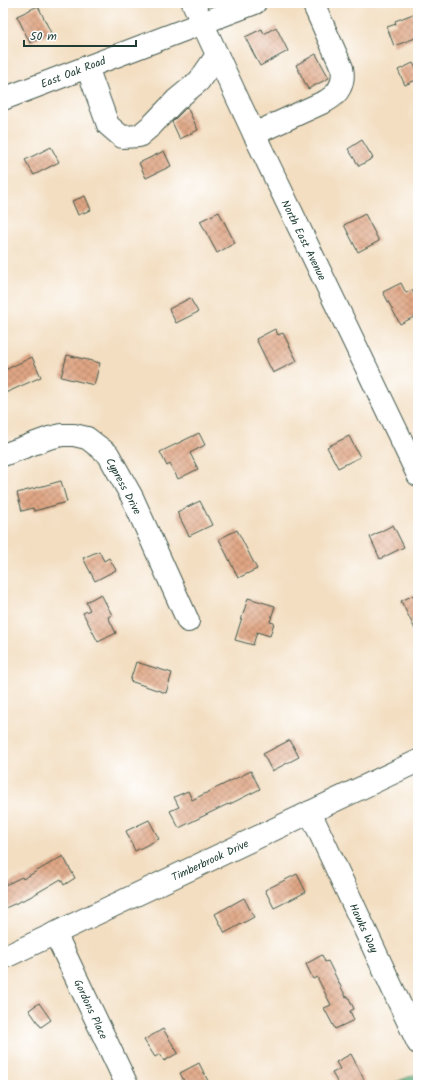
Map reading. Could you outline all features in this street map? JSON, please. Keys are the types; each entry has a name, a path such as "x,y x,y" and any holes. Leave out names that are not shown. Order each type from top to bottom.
{"street":[{"name":"North East Avenue","path":"193,3 254,134 418,475"},
{"name":"East Oak Road","path":"3,99 254,3"},
{"path":"254,134 326,101 334,97 338,92 343,79 342,68 313,3"},
{"path":"87,67 108,125 122,137 139,136 198,81 218,55"},
{"name":"Cypress Drive","path":"3,456 49,438 68,435 87,438 108,454 132,497 188,621"},
{"name":"Timberbrook Drive","path":"3,958 418,761"},
{"name":"Hawks Way","path":"310,812 418,1043"},
{"name":"Gordons Place","path":"55,933 127,1085"}],"green space":[{"path":"418,1073 418,1085 389,1085"}],"building":[{"path":"38,6 51,33 30,43 17,16"},
{"path":"413,14 418,28 418,37 394,46 387,27 396,24 395,21"},
{"path":"276,27 288,51 260,66 245,37 262,29 264,34"},
{"path":"316,54 329,78 308,89 296,65"},
{"path":"413,63 418,72 418,79 405,85 398,70"},
{"path":"187,107 198,130 180,139 172,122"},
{"path":"362,140 373,158 359,166 348,149"},
{"path":"51,147 59,162 34,175 25,160"},
{"path":"164,151 171,166 146,178 139,163"},
{"path":"85,196 91,210 78,215 72,201"},
{"path":"219,212 235,243 217,253 200,221"},
{"path":"365,214 379,241 358,252 344,225"},
{"path":"401,283 406,293 412,290 418,302 418,315 400,324 383,292"},
{"path":"190,298 198,312 176,323 169,309"},
{"path":"275,329 278,335 283,333 297,361 273,373 256,339"},
{"path":"67,355 100,363 94,385 61,377"},
{"path":"32,357 41,377 3,394 3,371"},
{"path":"199,433 205,445 190,453 198,469 178,479 170,464 167,466 160,452"},
{"path":"349,436 360,457 338,468 327,447"},
{"path":"61,481 67,502 34,511 33,508 22,511 17,493"},
{"path":"200,501 212,525 189,536 177,512"},
{"path":"393,525 404,547 380,559 370,537"},
{"path":"237,530 257,569 238,578 219,539"},
{"path":"99,551 104,561 109,558 116,570 95,581 83,558"},
{"path":"418,593 418,635 401,601"},
{"path":"101,594 112,615 108,617 116,633 98,642 83,613 90,610 86,602"},
{"path":"248,598 275,606 270,622 274,623 270,636 257,632 253,645 235,640"},
{"path":"136,662 172,673 166,693 130,681"},
{"path":"290,740 299,757 272,771 263,754"},
{"path":"251,771 260,789 179,828 170,811 179,807 174,797 188,791 192,800"},
{"path":"149,820 159,839 135,851 126,831"},
{"path":"63,856 75,878 64,885 61,879 30,897 3,909 3,886 22,877 23,879"},
{"path":"297,874 306,892 274,908 265,890"},
{"path":"244,898 254,917 225,933 215,914"},
{"path":"322,955 325,962 328,961 346,997 348,996 354,1009 350,1011 354,1020 335,1029 324,1008 331,1005 317,977 313,979 306,964"},
{"path":"39,1003 51,1020 41,1027 29,1010"},
{"path":"163,1029 178,1053 164,1061 160,1054 155,1057 144,1040"},
{"path":"351,1054 367,1085 339,1085 332,1073 340,1069 336,1062"},
{"path":"199,1063 210,1085 186,1085 180,1073"}]}
